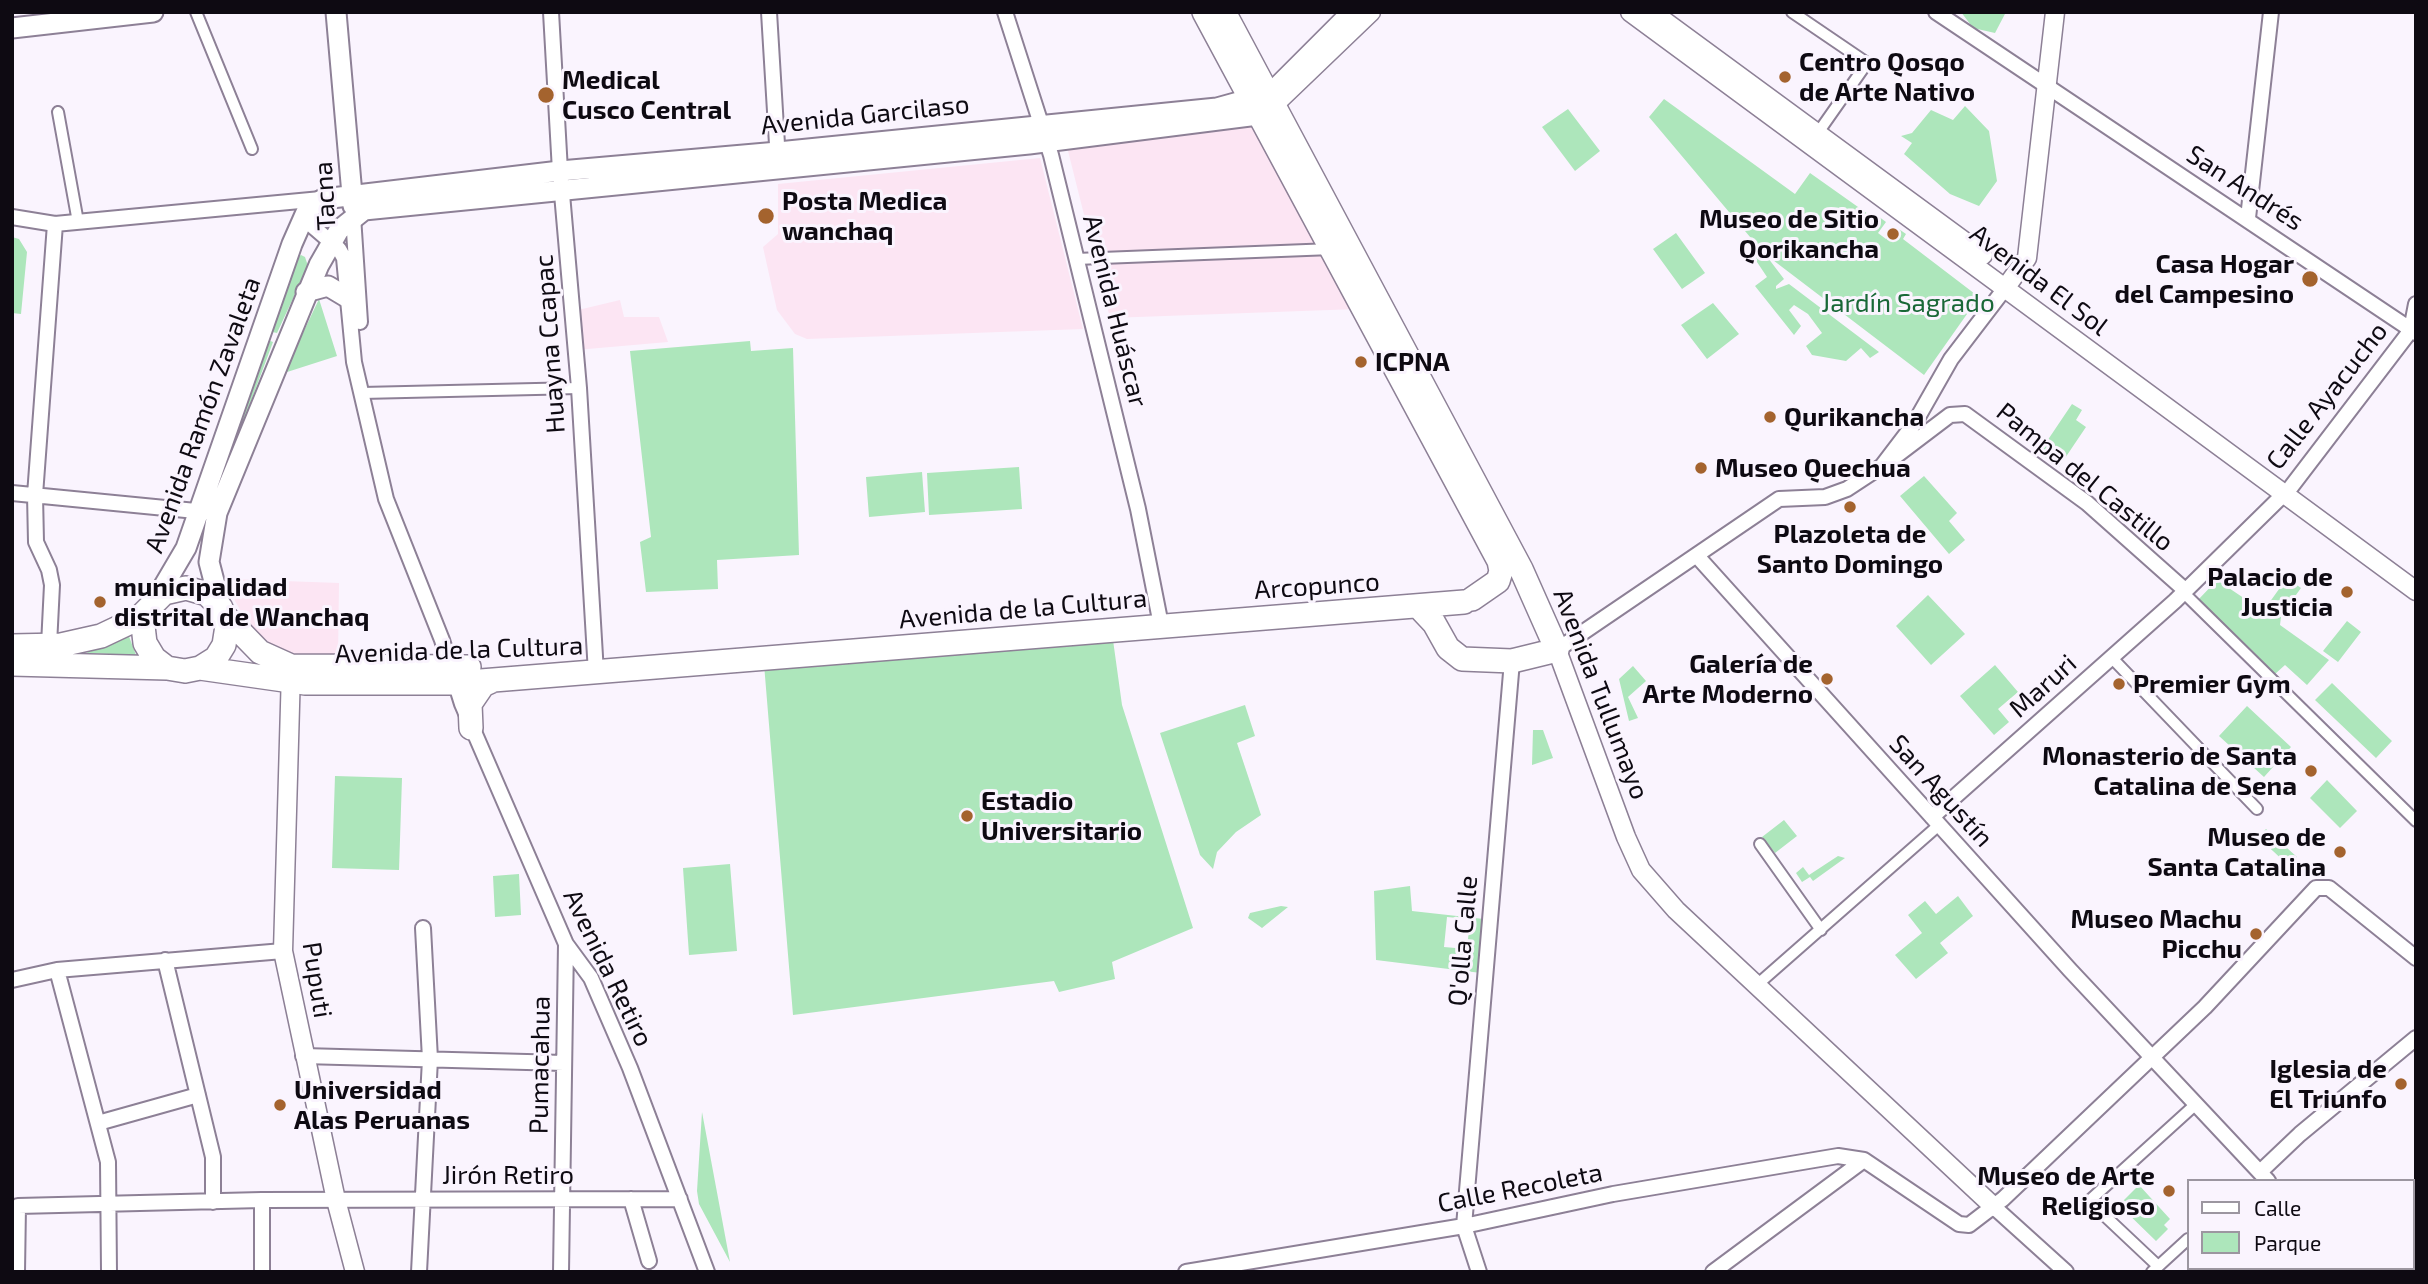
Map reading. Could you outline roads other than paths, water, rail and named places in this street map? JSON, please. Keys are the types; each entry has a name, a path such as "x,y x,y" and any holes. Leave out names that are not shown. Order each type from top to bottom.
{"main road":[{"path":"12,17 55,12"},
{"path":"12,28 153,12"},
{"name":"Tacna","path":"330,242 349,219 352,194 336,12"},
{"name":"Avenida Tullumayo","path":"1204,12 1262,103 1565,645"},
{"name":"Avenida Tullumayo","path":"1224,12 1262,103 1332,249 1499,561 1502,571 1498,581 1468,601"},
{"name":"Avenida Garcilaso","path":"315,205 352,194 561,180 1044,134 1262,103"},
{"name":"Avenida Garcilaso","path":"349,219 374,207 561,180"},
{"name":"Avenida Ramón Zavaleta","path":"223,612 209,562 208,512 292,244 315,205"},
{"name":"Avenida Ramón Zavaleta","path":"152,605 208,512 330,242"},
{"path":"306,292 317,286 328,286 348,298"},
{"path":"12,646 48,645 101,636 124,627 170,591 189,588 207,594 223,612 227,631 224,645 212,661 200,668 185,671 167,668 12,664"},
{"name":"Arcopunco","path":"1164,622 1418,606 1468,601 1494,593 1533,592"},
{"path":"1442,636 1448,616 1468,601"},
{"path":"152,605 143,626 145,643 154,658 167,668"},
{"path":"1418,606 1434,623 1448,648 1462,659 1512,661 1565,645"},
{"name":"Avenida de la Cultura","path":"223,612 260,652 290,679"},
{"name":"Avenida de la Cultura","path":"200,668 290,679 454,675 873,642 1125,613 1164,622"},
{"name":"Avenida de la Cultura","path":"454,675 494,680 595,665"},
{"path":"471,728 470,704 483,685 494,680"}],"street":[{"path":"196,12 252,149"},
{"name":"Huayna Ccapac","path":"551,12 561,180 579,388 595,665"},
{"path":"769,12 778,160"},
{"name":"Avenida Huáscar","path":"1005,12 1044,134 1164,622"},
{"name":"Avenida Garcilaso","path":"1262,103 1351,12"},
{"path":"1262,103 1371,12"},
{"name":"Avenida El Sol","path":"1630,12 1814,138"},
{"name":"Avenida El Sol","path":"1652,12 1814,138 2287,490 2416,592"},
{"path":"1792,12 1867,63 1814,138"},
{"name":"San Andrés","path":"1936,12 2045,88 2248,218 2413,331"},
{"path":"1882,466 1914,424 1951,359 2027,258 2054,12"},
{"path":"2248,218 2271,12"},
{"path":"58,112 78,222"},
{"path":"12,217 55,224 315,205"},
{"name":"Tacna","path":"315,205 310,225 344,258 354,362 386,499 454,675"},
{"name":"Tacna","path":"349,219 362,361 359,376"},
{"path":"48,645 52,585 49,569 36,542 35,495 55,224"},
{"path":"1076,259 1332,249"},
{"path":"2413,331 2416,304"},
{"name":"Calle Ayacucho","path":"2188,594 2287,490 2413,331"},
{"path":"362,393 579,388"},
{"name":"Pampa del Castillo","path":"1697,556 1779,499 1825,497 1847,489 1903,454 1950,415 1965,414 2087,503 2188,594"},
{"name":"Avenida El Sol","path":"2287,490 2416,577"},
{"path":"12,493 208,512"},
{"path":"1565,645 1697,556"},
{"name":"San Agustín","path":"1697,556 1935,821 2153,1056 2260,1178"},
{"path":"2188,594 2416,821"},
{"name":"Maruri","path":"1935,821 2112,658 2188,594"},
{"name":"Avenida Tullumayo","path":"1565,645 1633,855 1641,870 1676,910 1994,1207"},
{"path":"2112,658 2257,809"},
{"name":"Q'olla Calle","path":"1464,1226 1512,661"},
{"name":"Avenida Retiro","path":"454,675 471,728 566,944 591,978 631,1068 707,1272"},
{"name":"Puputi","path":"290,679 283,951 335,1200 355,1272"},
{"path":"1758,984 1821,930 1935,821"},
{"path":"1760,844 1821,930"},
{"path":"1713,1272 1864,1160 1959,1224 1969,1225 1994,1207 2153,1056 2249,962 2316,888 2329,888 2416,958"},
{"path":"419,1272 430,1059 423,928"},
{"name":"Pumacahua","path":"561,1272 566,944"},
{"path":"12,980 57,970 283,951"},
{"path":"165,960 214,1157 213,1202"},
{"path":"57,970 108,1162 109,1272"},
{"path":"2260,1178 2300,1134 2416,1038"},
{"path":"303,1056 564,1063"},
{"path":"98,1123 198,1095"},
{"path":"2186,1241 2155,1269 2089,1201 2196,1104"},
{"name":"Calle Recoleta","path":"1186,1272 1464,1226 1613,1194 1818,1158 1838,1156 1864,1160"},
{"path":"632,1199 649,1261"},
{"name":"Jirón Retiro","path":"15,1204 108,1205 262,1200 680,1199"},
{"path":"262,1200 262,1272"},
{"path":"15,1204 17,1272"},
{"path":"1994,1207 2066,1272"},
{"path":"1464,1226 1479,1272"}],"place":[{"name":"Centro Qosqo de Arte Nativo","path":"1785,77"},
{"name":"Medical Cusco Central","path":"546,95"},
{"name":"Posta Medica wanchaq","path":"766,216"},
{"name":"Museo de Sitio Qorikancha","path":"1893,234"},
{"name":"Casa Hogar del Campesino","path":"2310,279"},
{"name":"ICPNA","path":"1361,362"},
{"name":"Qurikancha","path":"1770,417"},
{"name":"Museo Quechua","path":"1701,468"},
{"name":"Plazoleta de Santo Domingo","path":"1850,507"},
{"name":"Palacio de Justicia","path":"2347,592"},
{"name":"municipalidad distrital de Wanchaq","path":"100,602"},
{"name":"Galería de Arte Moderno","path":"1827,679"},
{"name":"Premier Gym","path":"2119,684"},
{"name":"Monasterio de Santa Catalina de Sena","path":"2311,771"},
{"name":"Estadio Universitario","path":"967,816"},
{"name":"Museo de Santa Catalina","path":"2340,852"},
{"name":"Museo Machu Picchu","path":"2256,934"},
{"name":"Iglesia de El Triunfo","path":"2401,1084"},
{"name":"Universidad Alas Peruanas","path":"280,1105"},
{"name":"Museo de Arte Religioso","path":"2169,1191"}],"park label":[{"name":"Jardín Sagrado","path":"1908,303"}]}
